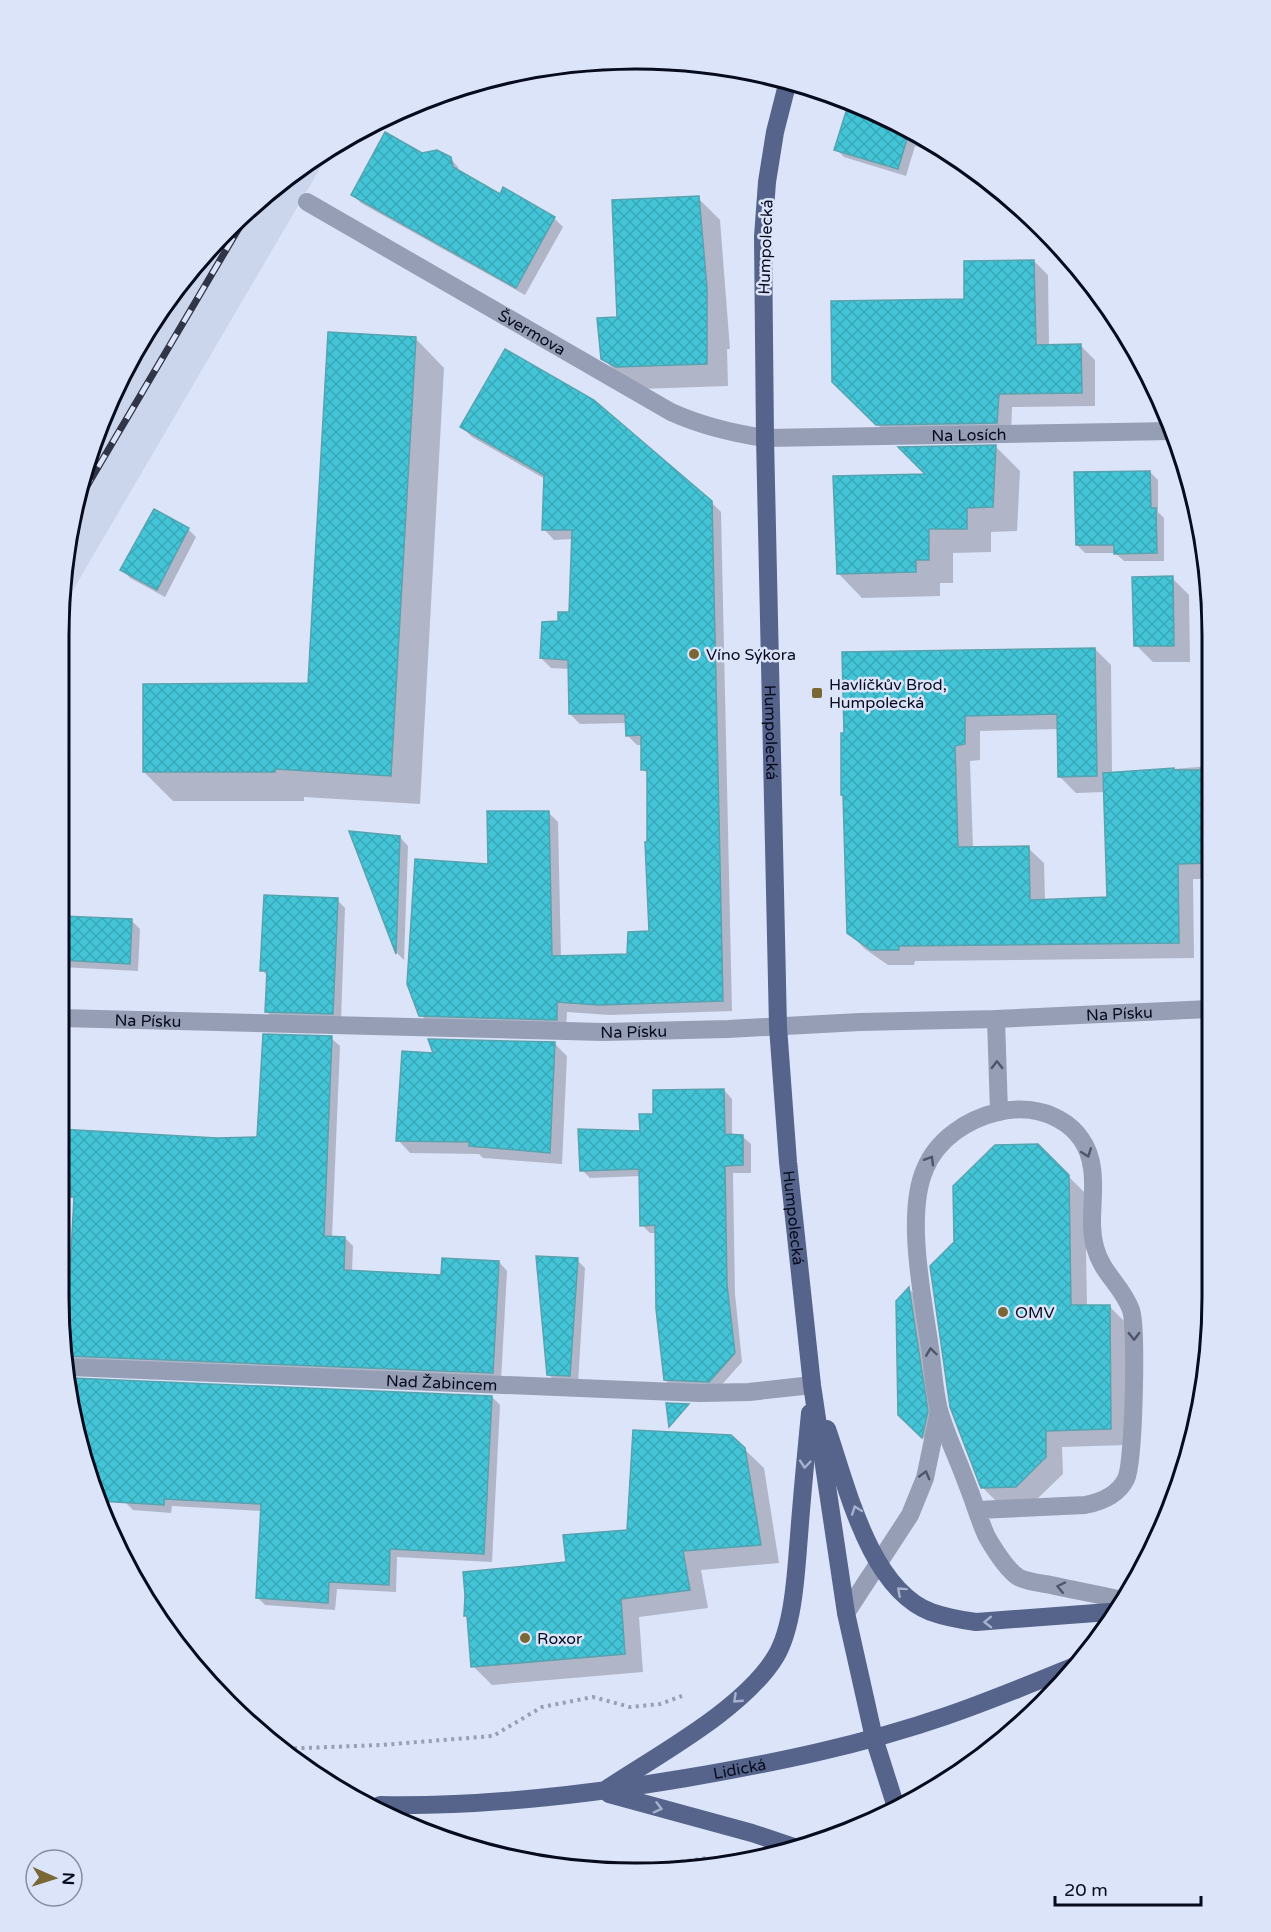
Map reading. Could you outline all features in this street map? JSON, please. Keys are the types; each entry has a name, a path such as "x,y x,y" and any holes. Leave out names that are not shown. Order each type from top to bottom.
{"main road":[{"name":"Humpolecká","path":"786,89 775,132 767,182 763,237 765,438 778,1027 788,1162 812,1384 846,1613 874,1738 894,1801"},
{"name":"Humpolecká","path":"812,1384 864,1534 878,1563 894,1584 913,1602 930,1611 976,1622 1106,1612"},
{"name":"Humpolecká","path":"776,1656 786,1627 794,1591 812,1384"},
{"name":"Lidická","path":"601,1792 717,1716 745,1691 776,1656"},
{"name":"Lidická","path":"385,1805 474,1803 601,1792 741,1769 874,1738 946,1716 1059,1672"},
{"name":"Lidická","path":"601,1792 784,1844"}],"street":[{"name":"Švermova","path":"307,202 670,412 697,424 731,433 765,438"},
{"name":"Na Losích","path":"765,438 1164,431"},
{"name":"Na Písku","path":"69,1018 603,1032 996,1019 1202,1009"},
{"path":"996,1019 999,1112"},
{"path":"978,1510 1084,1505 1100,1502 1114,1494 1126,1479 1131,1458 1134,1334 1132,1312 1125,1296 1100,1265 1093,1244 1092,1168 1086,1147 1073,1130 1054,1116 1042,1111 1013,1110 974,1119 939,1144 924,1169 918,1198 916,1253 939,1410 987,1536 1006,1564 1018,1576 1115,1598"},
{"name":"Nad Žabincem","path":"74,1367 700,1393 749,1392 812,1384"},
{"path":"846,1613 910,1515 925,1478 939,1410"}],"path":[{"path":"294,1748 381,1745 493,1736 542,1707 592,1697 630,1707 660,1704 689,1693"}],"shaded area":[{"path":"324,162 70,594 80,525 99,453 127,385 145,352 186,291 235,235 291,186"}],"building":[{"path":"847,110 907,139 898,169 834,150"},
{"path":"385,132 422,153 437,150 451,157 453,167 500,194 503,187 555,217 516,288 351,195"},
{"path":"699,196 707,288 707,364 616,367 601,359 597,318 617,317 612,200"},
{"path":"1034,260 1036,345 1081,344 1082,393 999,394 997,423 876,425 832,382 831,301 964,299 964,261"},
{"path":"328,332 416,337 391,776 275,769 275,772 143,772 143,684 308,683"},
{"path":"505,349 594,400 712,501 723,1001 599,1005 557,1002 557,1020 419,1016 407,984 415,859 488,864 487,811 549,811 552,956 627,954 628,932 649,931 645,842 647,842 647,770 641,770 641,735 626,736 625,714 569,714 568,660 540,658 542,622 558,621 558,612 569,612 572,530 542,530 544,475 460,427"},
{"path":"996,445 993,507 967,508 967,529 929,529 929,560 916,560 916,572 837,574 833,476 925,474 898,447"},
{"path":"1150,471 1151,508 1156,508 1157,553 1114,554 1114,545 1076,545 1074,472"},
{"path":"154,509 189,528 157,590 120,570"},
{"path":"1173,576 1174,646 1134,646 1132,577"},
{"path":"1095,648 1097,776 1058,777 1057,714 965,716 965,744 955,746 958,847 1029,846 1030,900 1107,897 1103,773 1174,768 1174,770 1202,770 1202,863 1178,864 1179,943 899,946 899,950 871,950 847,933 843,795 841,795 841,733 844,733 842,652"},
{"path":"349,831 400,836 396,954"},
{"path":"264,895 338,898 333,1014 265,1012 267,971 260,971"},
{"path":"69,916 132,919 130,964 69,960"},
{"path":"263,1034 332,1036 324,1236 345,1237 344,1270 441,1275 442,1258 499,1261 493,1373 72,1356 69,1288 74,1197 71,1197 69,1179 69,1130 217,1138 257,1137"},
{"path":"428,1039 555,1042 550,1153 469,1146 469,1142 396,1141 402,1051 433,1053"},
{"path":"724,1089 725,1134 743,1135 743,1165 725,1166 727,1285 735,1353 709,1382 664,1380 656,1309 655,1225 640,1226 639,1169 580,1171 578,1129 640,1131 639,1114 653,1114 653,1090"},
{"name":"OMV","path":"1038,1144 1069,1175 1071,1305 1110,1305 1111,1429 1046,1431 1046,1457 1016,1487 981,1488 950,1407 930,1266 954,1242 953,1186 995,1145"},
{"path":"536,1256 578,1258 570,1376 547,1375"},
{"path":"909,1287 928,1411 922,1438 898,1415 896,1301"},
{"path":"75,1378 492,1396 484,1554 390,1549 389,1585 329,1582 328,1603 256,1598 261,1504 164,1499 164,1505 108,1502 88,1443"},
{"path":"666,1403 689,1404 669,1427"},
{"path":"633,1430 731,1435 745,1448 761,1545 683,1551 690,1590 621,1599 625,1654 471,1667 467,1616 464,1616 463,1572 566,1562 563,1535 627,1530"}],"railway":[{"path":"91,479 235,235"}],"place":[{"name":"Víno Sýkora","path":"694,654"},
{"name":"Havlíčkův Brod, Humpolecká","path":"817,693"},
{"name":"OMV","path":"1003,1312"},
{"name":"Roxor","path":"525,1638"}]}
